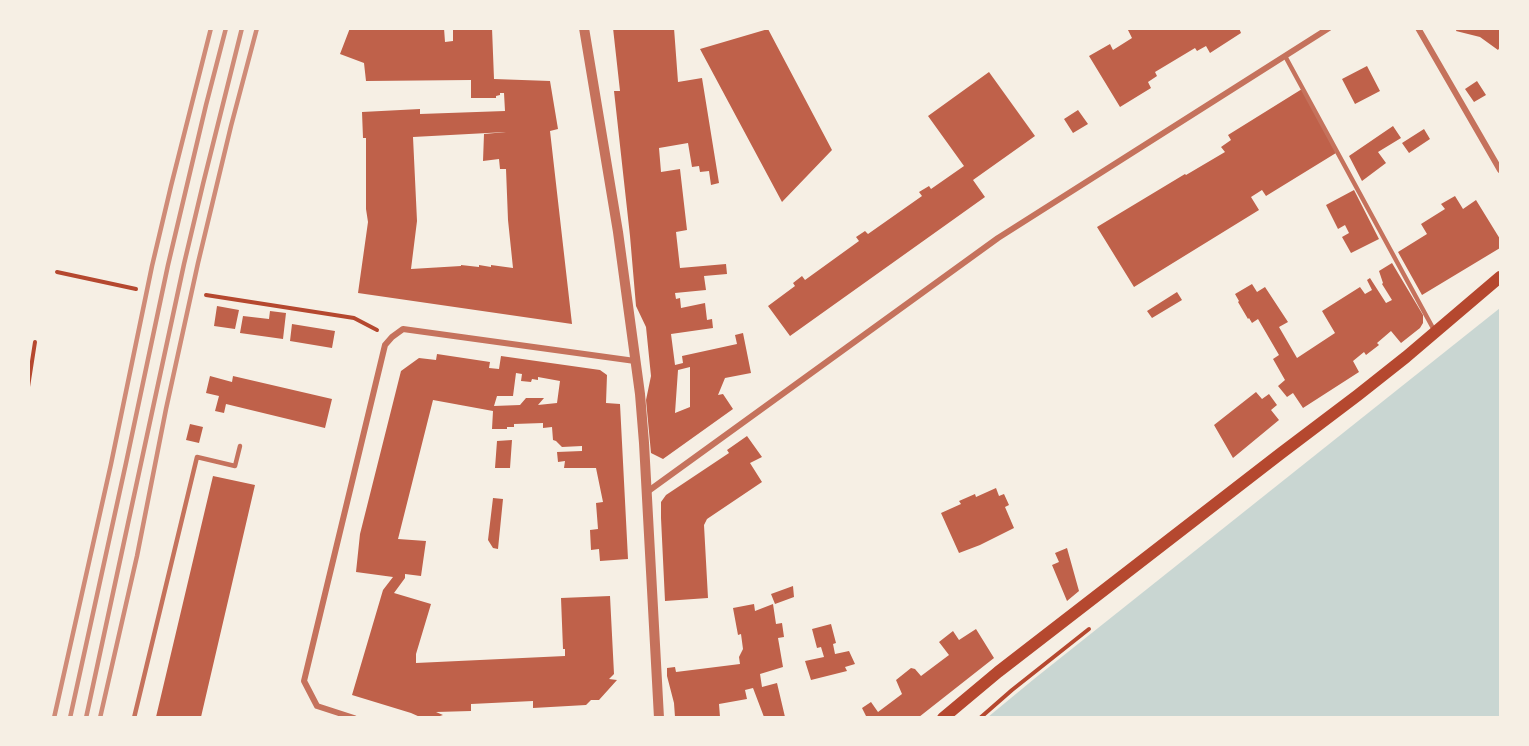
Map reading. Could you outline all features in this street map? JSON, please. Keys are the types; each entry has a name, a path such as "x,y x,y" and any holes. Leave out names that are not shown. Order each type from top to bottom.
{"main road":[{"path":"943,717 1358,395 1500,277"}],"street":[{"path":"584,28 618,232 641,414 658,717"},
{"path":"646,492 998,238 1329,28"},
{"path":"1418,28 1500,170"},
{"path":"354,717 317,706 304,681 386,345 392,337 403,329 634,361"}],"lane":[{"path":"1285,56 1435,333"},
{"path":"134,717 197,457 235,466 240,446"}],"path":[{"path":"57,272 136,289"},
{"path":"206,295 354,318 392,337"},
{"path":"28,387 35,342"}],"shaded area":[{"path":"1500,308 1500,717 988,717 1034,679"}],"building":[{"path":"350,28 444,28 445,42 453,41 453,28 492,28 494,79 550,81 558,129 550,131 572,324 358,293 368,222 366,138 363,138 362,112 420,109 420,114 505,111 504,93 500,93 496,98 471,98 471,80 366,81 364,63 340,54","holes":["506,132 484,134 483,161 499,159 500,169 506,169 513,268 461,265 411,269 417,221 413,137"]},
{"path":"613,28 674,28 678,82 702,78 719,183 711,185 709,171 700,172 699,166 692,167 688,143 659,148 661,172 680,169 687,230 676,232 680,268 726,264 727,274 704,276 706,290 675,293 676,299 680,298 681,308 705,303 707,320 712,319 713,328 671,334 675,365 683,363 682,356 737,344 735,335 743,333 751,373 725,378 718,395 723,394 733,409 663,459 651,453 646,400 651,376 646,327 636,306 614,91 620,91","holes":["690,367 690,407 675,413 678,370"]},
{"path":"1127,28 1239,28 1241,33 1210,53 1206,46 1197,51 1195,48 1155,72 1157,76 1148,82 1151,88 1120,107 1089,56 1110,44 1113,50 1132,38"},
{"path":"1457,28 1500,28 1500,47 1498,50 1480,37 1456,31"},
{"path":"768,29 832,150 782,202 700,49"},
{"path":"1367,66 1380,91 1355,104 1342,79"},
{"path":"989,72 1035,136 973,180 985,197 790,336 768,306 795,286 793,283 802,276 805,280 859,241 856,237 865,231 868,234 922,196 919,192 929,186 931,189 964,166 928,116"},
{"path":"1477,81 1486,95 1474,102 1465,89"},
{"path":"1302,89 1336,153 1266,196 1262,190 1251,197 1259,210 1134,287 1097,227 1225,152 1221,147 1231,140 1228,135"},
{"path":"1078,110 1088,124 1073,133 1064,119"},
{"path":"1393,126 1401,138 1378,152 1386,163 1362,181 1349,156"},
{"path":"1424,129 1430,139 1409,153 1402,143"},
{"path":"1354,190 1379,239 1351,253 1342,237 1349,233 1345,225 1338,229 1326,205"},
{"path":"1455,196 1463,209 1476,200 1500,239 1500,248 1422,295 1398,252 1427,234 1421,224 1445,209 1441,204"},
{"path":"1392,263 1423,315 1420,328 1401,343 1391,331 1377,343 1379,345 1366,355 1364,352 1353,361 1359,372 1303,408 1293,393 1287,397 1278,386 1285,380 1273,359 1279,355 1258,319 1252,323 1248,319 1235,294 1252,284 1257,292 1265,287 1288,322 1279,327 1297,358 1335,333 1322,311 1360,287 1365,294 1372,290 1367,280 1370,278 1386,303 1392,300 1382,284 1379,271"},
{"path":"1177,292 1182,300 1152,318 1147,311"},
{"path":"217,306 239,310 235,329 214,326"},
{"path":"270,311 286,313 283,339 240,333 243,316 269,319"},
{"path":"292,324 335,331 332,348 290,341"},
{"path":"437,354 490,362 489,368 499,369 501,356 600,370 607,375 606,403 620,404 628,559 600,561 599,549 591,550 590,530 598,529 596,503 603,502 596,468 564,468 565,461 558,462 557,452 582,451 582,446 562,447 553,440 552,427 543,428 543,423 514,424 514,427 507,427 507,429 492,429 493,411 433,400 398,539 426,541 421,576 405,574 405,578 394,593 431,604 416,654 416,663 565,656 561,598 610,596 614,674 609,679 617,680 599,700 591,700 586,705 533,708 533,701 471,704 471,711 436,712 443,715 420,717 352,695 383,590 393,577 356,572 360,534 401,371 419,358 436,360","holes":["516,373 522,374 521,381 531,382 532,379 538,380 538,377 560,381 557,403 538,405 544,398 526,398 520,405 494,406 497,396 513,396"]},
{"path":"210,376 232,382 233,376 332,399 325,428 226,404 224,413 215,411 219,396 206,393"},
{"path":"1256,392 1262,399 1269,394 1277,405 1271,410 1279,420 1233,458 1214,425"},
{"path":"190,424 203,427 199,443 186,440"},
{"path":"747,436 762,457 750,463 762,482 707,519 704,525 708,598 665,601 661,502 666,495 729,453 727,450"},
{"path":"512,440 510,468 495,468 497,441"},
{"path":"213,476 255,485 201,717 156,717"},
{"path":"996,488 999,496 1004,494 1009,505 1005,507 1014,528 959,553 941,513 961,504 959,501 975,494 976,497"},
{"path":"493,498 503,499 498,549 493,548 488,540"},
{"path":"1067,548 1079,591 1067,601 1052,565 1059,562 1055,553"},
{"path":"793,586 794,597 775,604 771,594"},
{"path":"754,604 755,611 773,604 776,624 782,623 784,637 778,638 783,667 760,674 762,687 777,683 785,717 764,717 753,688 745,690 747,699 719,704 720,717 675,717 667,668 675,667 676,672 740,664 739,657 743,649 733,608"},
{"path":"831,624 836,643 833,644 835,654 849,651 855,664 845,667 847,671 811,680 805,661 824,657 821,647 817,648 812,629"},
{"path":"976,629 994,658 919,717 863,717 866,716 862,708 871,702 878,712 902,694 896,680 911,668 921,676 949,655 939,642 953,631 959,640"}],"railway":[{"path":"54,718 111,464 152,266 211,28"},
{"path":"70,718 168,265 226,28"},
{"path":"86,718 184,264 242,28"},
{"path":"100,718 137,556 198,263 257,28"}]}
